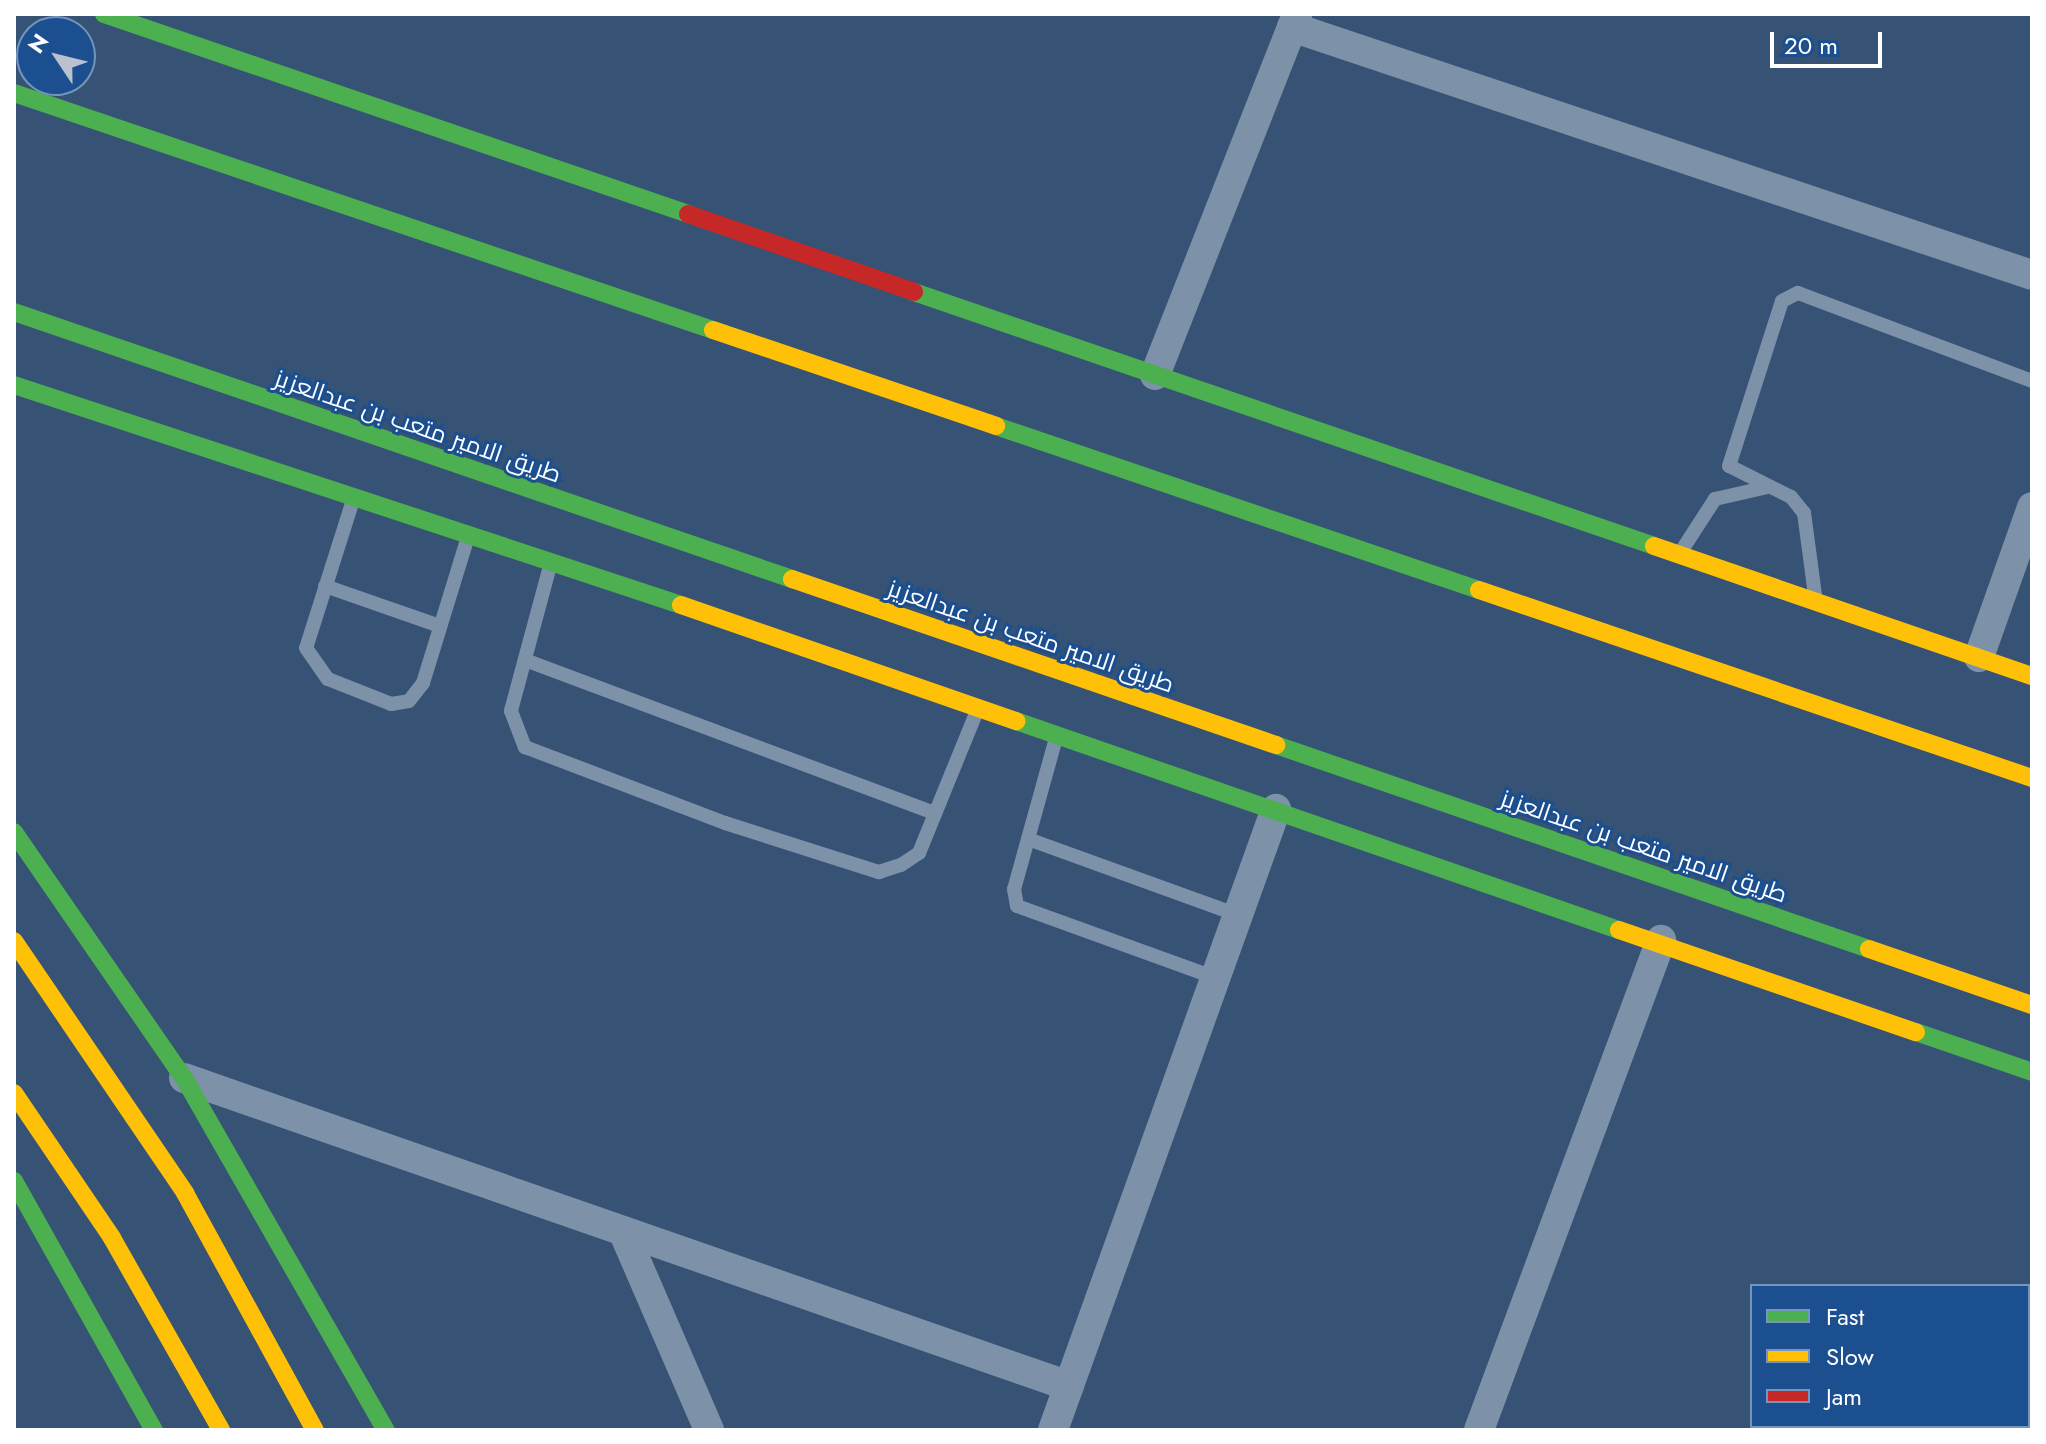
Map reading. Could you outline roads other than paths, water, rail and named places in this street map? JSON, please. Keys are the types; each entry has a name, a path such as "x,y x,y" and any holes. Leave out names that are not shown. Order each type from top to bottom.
{"main road":[{"path":"104,14 2032,676"},
{"path":"14,93 2032,778"},
{"path":"14,117 187,154"},
{"name":"طريق الامير متعب بن عبدالعزيز","path":"20,313 2032,1005"},
{"path":"14,385 355,493 552,560 1661,940 2032,1072"},
{"path":"14,832 184,1078 386,1430"},
{"path":"14,941 185,1193 315,1430"},
{"path":"14,1093 112,1238 221,1430"},
{"path":"14,1181 154,1430"}],"street":[{"path":"1155,375 1294,20 2032,275"},
{"path":"1979,657 2032,507"},
{"path":"1053,1430 1276,809"},
{"path":"1479,1430 1661,940"},
{"path":"184,1078 1069,1386"},
{"path":"623,1231 709,1430"}],"lane":[{"path":"1816,604 1804,513 1768,487 1729,466 1729,455 1774,313 1798,293 2032,381"},
{"path":"1679,555 1715,499 1768,487"},
{"path":"355,493 306,648 313,666 391,704 409,701 423,683 469,532"},
{"path":"552,560 511,711 525,747 725,823 879,872 919,853 979,707"},
{"path":"325,586 440,626"},
{"path":"525,660 935,813"},
{"path":"1057,733 1014,889 1017,906 1216,978"},
{"path":"1028,839 1238,915"}]}
